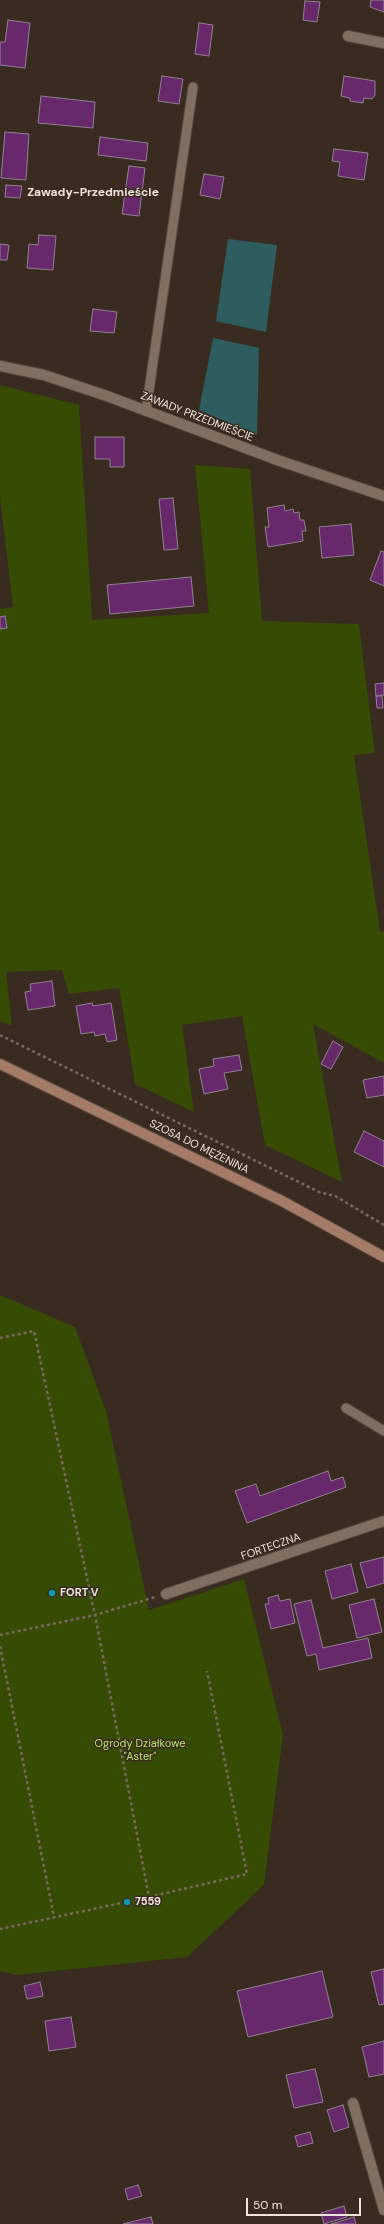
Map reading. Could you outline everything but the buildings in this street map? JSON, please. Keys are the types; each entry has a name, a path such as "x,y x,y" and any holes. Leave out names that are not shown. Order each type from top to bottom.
{"main road":[{"name":"SZOSA DO MĘŻENINA","path":"0,1064 282,1201 384,1257"}],"street":[{"path":"348,36 384,43"},
{"name":"ZAWADY PRZEDMIEŚCIE","path":"0,366 44,375 280,461 384,496"},
{"name":"FORTECZNA","path":"166,1594 384,1521"},
{"path":"353,2103 384,2210"}],"lane":[{"path":"146,411 193,87"},
{"path":"346,1408 384,1431"}],"path":[{"path":"0,1035 319,1192 335,1196 384,1225"},
{"path":"0,1338 34,1331 94,1615 149,1897"},
{"path":"0,1635 94,1615 166,1594"},
{"path":"0,1646 54,1917"},
{"path":"0,1929 247,1874 207,1671"}],"green space":[{"path":"0,385 79,405 92,620 209,613 195,465 250,469 262,621 359,624 375,753 354,755 380,931 384,932 384,1063 313,1024 342,1182 265,1145 242,1016 182,1025 194,1112 135,1084 119,988 69,994 62,970 6,972 12,1026 0,1021 0,609 13,607 0,497"},
{"name":"Ogrody Działkowe \"Aster\"","path":"0,1295 75,1327 106,1411 149,1610 244,1579 283,1735 264,1885 187,1957 17,1975 0,1971"}],"water":[{"path":"228,239 277,245 266,332 216,321"},
{"path":"213,338 259,348 257,435 199,410"}],"place":[{"name":"FORT V","path":"52,1593"},
{"name":"7559","path":"127,1902"}],"district":[{"name":"Zawady-Przedmieście","path":"93,193"}]}
